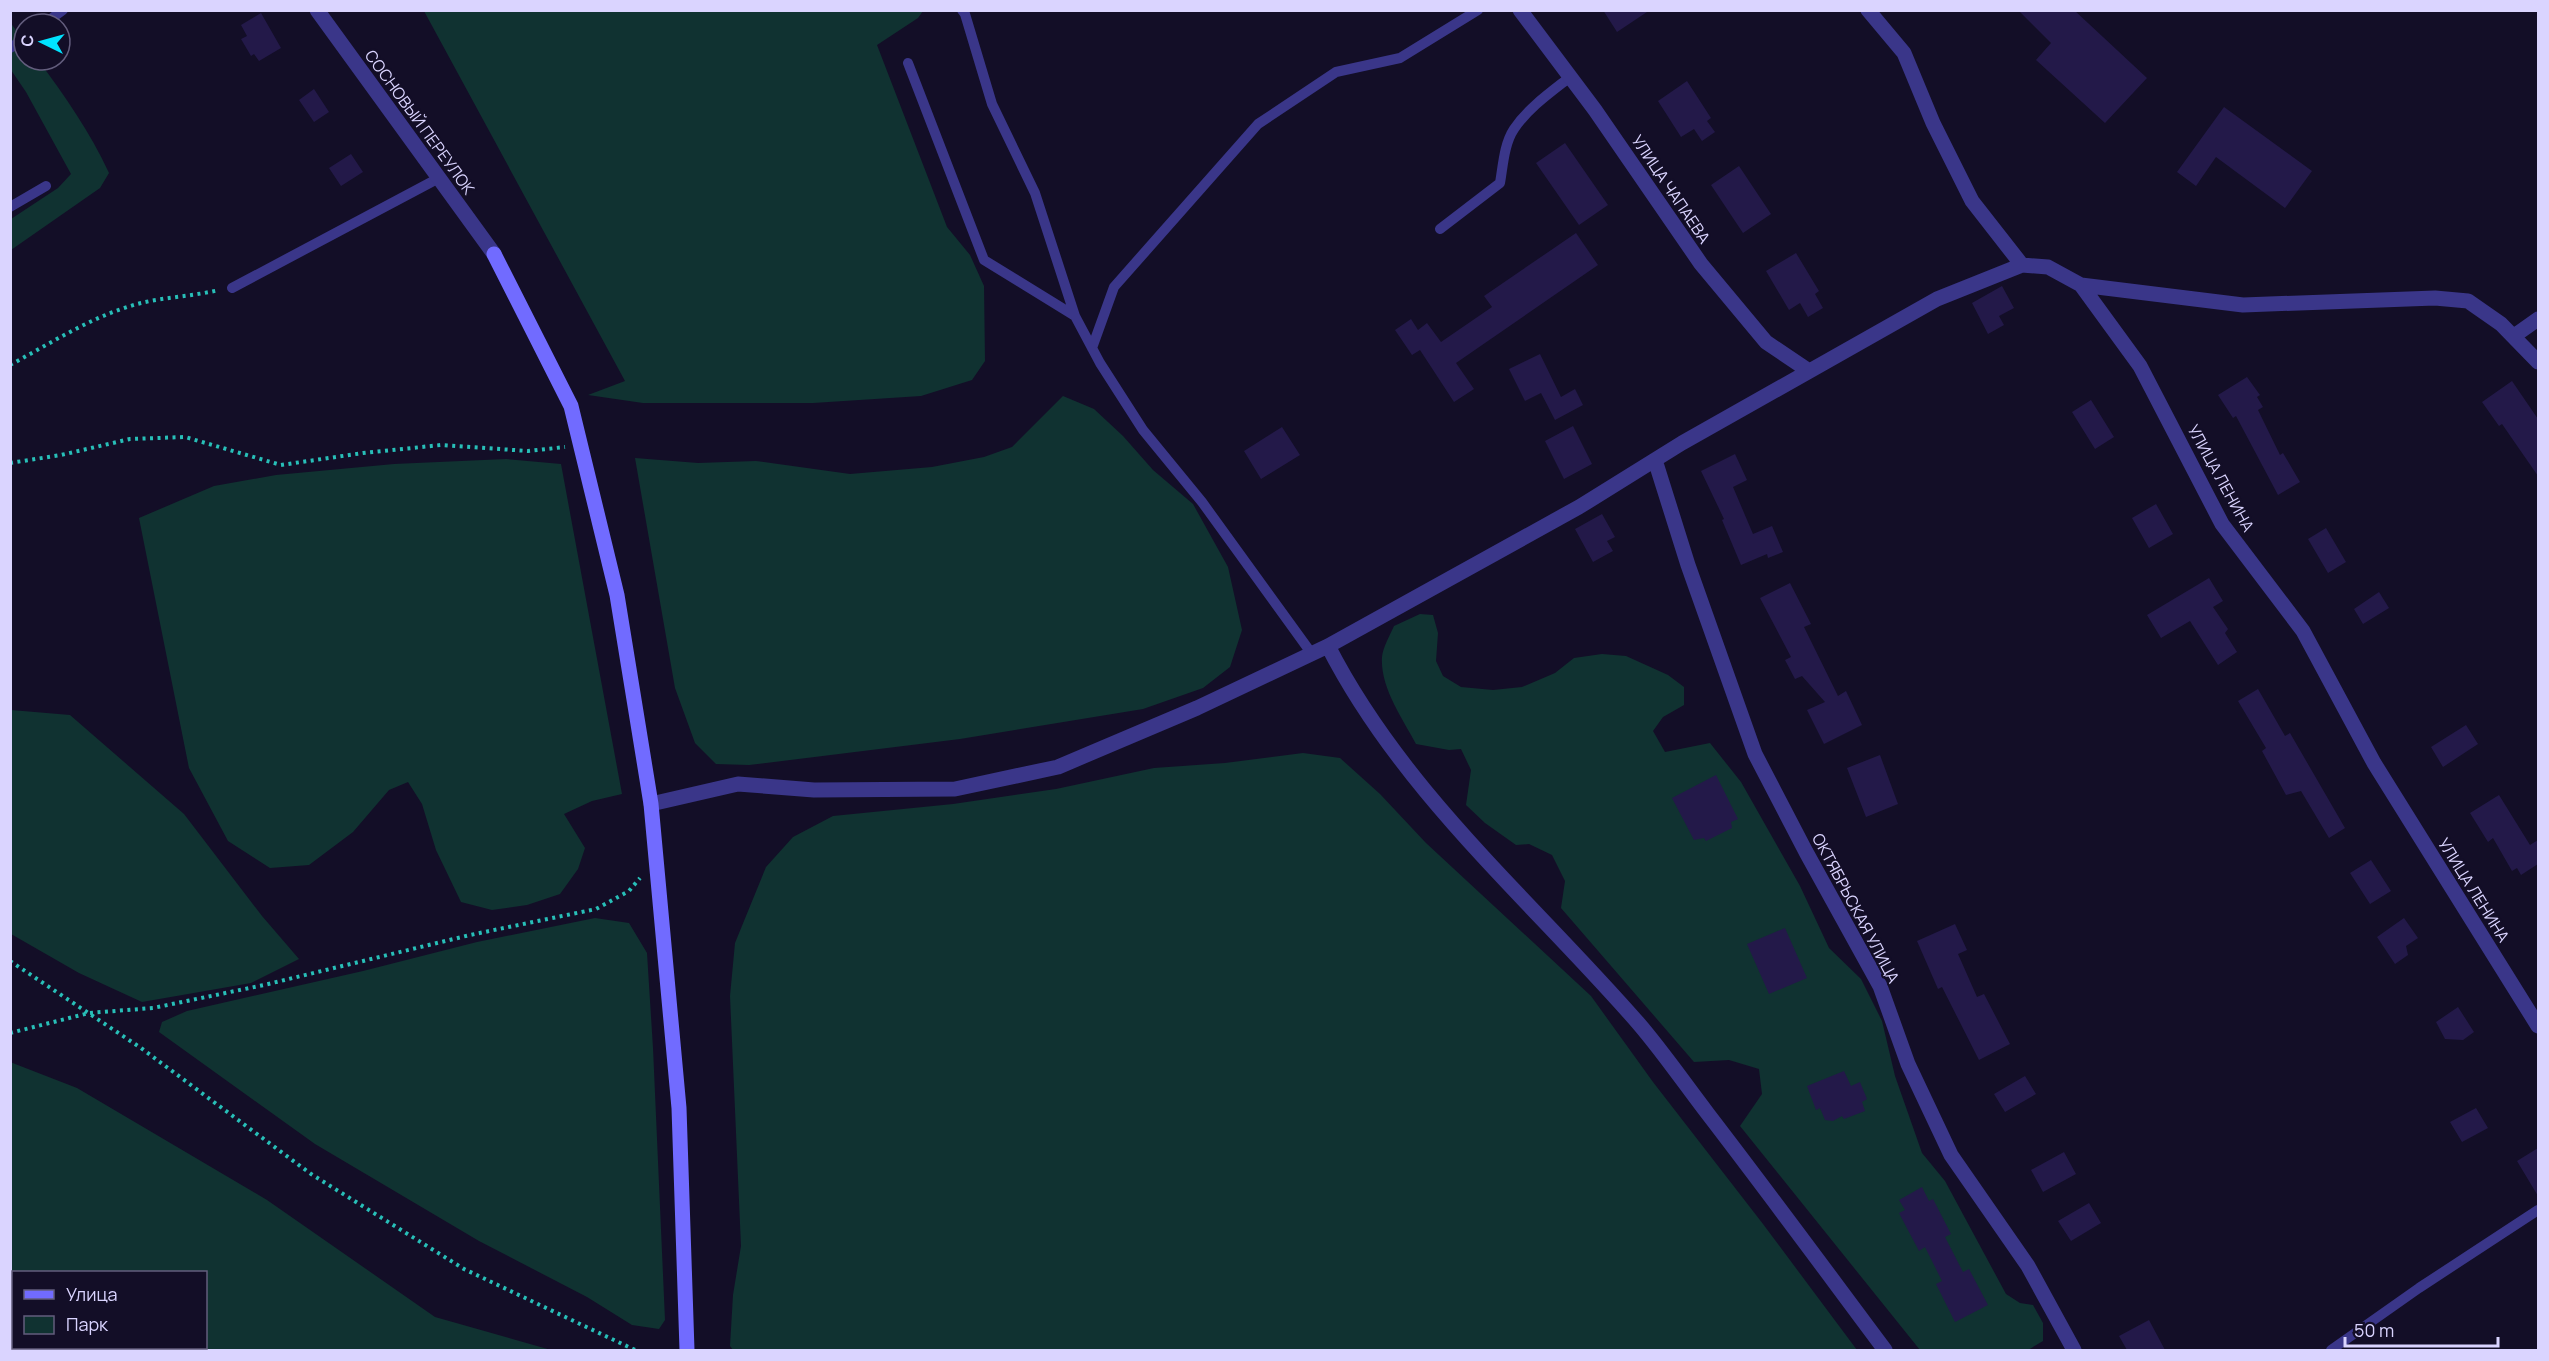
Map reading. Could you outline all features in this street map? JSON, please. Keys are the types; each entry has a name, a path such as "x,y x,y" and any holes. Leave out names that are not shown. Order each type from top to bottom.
{"street":[{"name":"СОСНОВЫЙ ПЕРЕУЛОК","path":"317,10 494,254 571,406 580,444"},
{"name":"УЛИЦА ЧАПАЕВА","path":"1520,10 1570,77 1701,264 1766,342 1809,371"},
{"path":"651,804 738,784 814,790 955,789 1058,767 1197,708 1328,646 1579,507 1655,460 1937,299 2022,265 1972,201 1933,123 1904,53 1868,10"},
{"name":"УЛИЦА ЛЕНИНА","path":"2022,265 2048,267 2081,285 2140,366 2222,524 2302,632 2374,763 2538,1026"},
{"path":"2081,285 2243,305 2435,298 2468,301 2501,324 2538,362"},
{"path":"2514,336 2538,319"},
{"path":"580,444 617,595 651,804 679,1108 687,1350"},
{"name":"ОКТЯБРЬСКАЯ УЛИЦА","path":"1655,460 1688,565 1755,754 1880,986 1908,1064 1951,1155 2028,1266 2074,1350"},
{"path":"1328,646 1347,683 1408,768 1491,868 1639,1024 1885,1350"}],"lane":[{"path":"962,10 992,104 1035,193 1075,316 1092,348 1143,430 1202,502 1312,654"},
{"path":"1092,348 1114,286 1257,124 1336,72 1400,58 1478,10"},
{"path":"908,63 984,260 1075,316"},
{"path":"1440,229 1500,183 1504,155 1514,129 1538,104 1570,77"},
{"path":"232,288 439,178"},
{"path":"10,207 46,186"},
{"path":"2331,1350 2419,1288 2538,1210"}],"path":[{"path":"10,365 93,319 142,303 232,288"},
{"path":"10,464 130,439 185,437 281,465 441,445 528,451 580,444"},
{"path":"10,1033 88,1013 164,1006 264,985 470,935 596,909 629,891 656,859"},
{"path":"10,961 141,1048 320,1180 464,1269 635,1350"}],"green space":[{"path":"424,11 923,11 918,18 877,45 947,227 970,255 984,286 985,361 972,380 921,396 813,403 643,403 588,395 625,381"},
{"path":"10,22 12,25 11,70"},
{"path":"12,72 47,72 77,115 109,173 100,188 11,250 11,219 58,188 71,174 26,92"},
{"path":"1063,396 1094,409 1123,436 1153,470 1193,504 1228,567 1242,630 1230,667 1203,688 1143,709 960,739 749,765 716,764 695,743 675,688 635,458 698,463 756,461 850,474 932,467 984,457 1012,447"},
{"path":"506,459 561,464 622,794 592,801 564,814 585,848 578,869 560,894 527,905 492,910 461,902 436,850 422,804 408,782 389,790 353,832 309,865 270,868 228,841 189,768 139,518 214,486 276,475 394,464"},
{"path":"1420,614 1433,615 1438,633 1436,661 1443,676 1461,687 1493,690 1522,687 1555,673 1574,658 1602,654 1626,656 1668,675 1684,687 1684,705 1663,717 1653,731 1665,752 1710,743 1741,782 1800,886 1829,948 1861,979 1882,1021 1895,1076 1922,1153 1945,1181 2006,1294 2020,1303 2033,1305 2043,1323 2043,1341 2028,1350 1920,1350 1740,1126 1762,1094 1759,1069 1729,1060 1694,1062 1561,908 1565,881 1552,855 1529,844 1516,845 1485,823 1466,805 1471,770 1461,749 1449,750 1416,744 1388,691 1384,680 1382,657 1394,626"},
{"path":"11,710 70,715 184,814 262,916 299,959 251,983 142,1002 79,973 11,934"},
{"path":"1303,753 1340,758 1380,794 1426,843 1591,996 1653,1082 1857,1350 733,1350 730,1346 733,1295 741,1246 730,996 735,943 766,867 793,837 833,816 953,804 1056,789 1154,768 1225,763"},
{"path":"595,918 629,923 647,953 665,1320 659,1329 632,1325 587,1297 479,1241 315,1144 159,1032 162,1022 187,1011 363,971 477,942"},
{"path":"10,1062 77,1088 267,1200 435,1317 551,1350 11,1350"}],"building":[{"path":"1603,10 1650,10 1617,32"},
{"path":"2018,10 2074,10 2147,78 2105,123 2036,60 2051,43"},
{"path":"261,13 281,48 259,61 254,54 251,56 241,39 247,36 241,25"},
{"path":"1687,81 1711,118 1707,121 1715,132 1702,141 1694,129 1681,137 1658,101"},
{"path":"314,89 329,112 314,122 299,100"},
{"path":"2224,107 2312,171 2285,208 2216,157 2196,186 2177,172"},
{"path":"1565,143 1608,205 1579,225 1536,163"},
{"path":"351,154 363,172 341,186 329,168"},
{"path":"1739,166 1771,214 1743,233 1711,185"},
{"path":"1576,233 1598,265 1456,363 1474,389 1454,402 1420,350 1412,355 1395,330 1411,319 1418,330 1427,323 1441,342 1492,307 1484,296"},
{"path":"1796,253 1819,291 1815,294 1823,308 1808,317 1800,303 1789,310 1766,271"},
{"path":"2002,286 2014,308 1999,316 2004,325 1988,334 1972,303"},
{"path":"1540,354 1561,397 1575,389 1583,405 1555,420 1541,393 1525,401 1509,369"},
{"path":"2247,377 2260,395 2257,397 2263,407 2258,410 2280,455 2283,453 2300,482 2278,495 2236,416 2233,418 2218,395"},
{"path":"2512,381 2538,419 2538,476 2502,424 2499,426 2482,402"},
{"path":"2091,400 2114,437 2095,449 2072,412"},
{"path":"1573,426 1592,464 1564,479 1545,441"},
{"path":"1282,427 1300,455 1261,479 1244,451"},
{"path":"1735,454 1747,480 1733,487 1753,534 1772,526 1783,552 1768,558 1767,554 1741,565 1722,520 1724,519 1701,471"},
{"path":"2156,504 2173,534 2149,548 2132,518"},
{"path":"1602,514 1615,537 1607,541 1613,551 1593,562 1575,529"},
{"path":"2326,528 2346,562 2328,573 2308,539"},
{"path":"2209,578 2223,601 2213,607 2228,629 2225,633 2237,652 2218,665 2190,621 2161,638 2147,615"},
{"path":"1790,583 1811,624 1804,627 1838,696 1846,691 1862,725 1824,744 1807,710 1825,702 1802,676 1795,679 1785,660 1791,657 1760,598"},
{"path":"2379,592 2389,608 2363,624 2354,609"},
{"path":"2258,689 2285,736 2290,733 2345,828 2329,838 2301,791 2286,795 2262,751 2266,748 2238,701"},
{"path":"2466,725 2478,744 2443,767 2431,747"},
{"path":"1880,755 1898,804 1866,817 1847,768"},
{"path":"1716,775 1738,819 1731,822 1732,828 1706,841 1704,838 1694,840 1672,798"},
{"path":"2499,795 2530,845 2538,840 2538,864 2521,875 2517,868 2512,871 2493,838 2488,842 2470,813"},
{"path":"2371,860 2391,891 2370,904 2350,873"},
{"path":"2404,918 2418,938 2406,946 2408,955 2395,964 2377,937"},
{"path":"1955,924 1967,950 1958,954 1977,997 1984,994 2010,1044 1979,1060 1942,987 1938,989 1917,941"},
{"path":"1785,928 1807,978 1769,994 1747,944"},
{"path":"2458,1007 2474,1032 2463,1040 2445,1039 2436,1022"},
{"path":"1844,1071 1851,1086 1860,1082 1867,1099 1862,1102 1865,1111 1844,1119 1842,1116 1833,1121 1825,1120 1820,1108 1816,1110 1807,1086"},
{"path":"2025,1076 2036,1094 2005,1112 1994,1094"},
{"path":"2476,1108 2488,1128 2462,1142 2450,1122"},
{"path":"2538,1148 2538,1196 2517,1161"},
{"path":"2064,1152 2076,1174 2043,1192 2031,1170"},
{"path":"1922,1187 1929,1201 1933,1199 1951,1234 1945,1237 1963,1272 1969,1269 1988,1305 1955,1322 1936,1284 1942,1281 1925,1247 1919,1251 1899,1213 1905,1210 1899,1200"},
{"path":"2089,1203 2101,1223 2071,1241 2058,1221"},
{"path":"2149,1320 2165,1350 2127,1350 2119,1336"}]}
